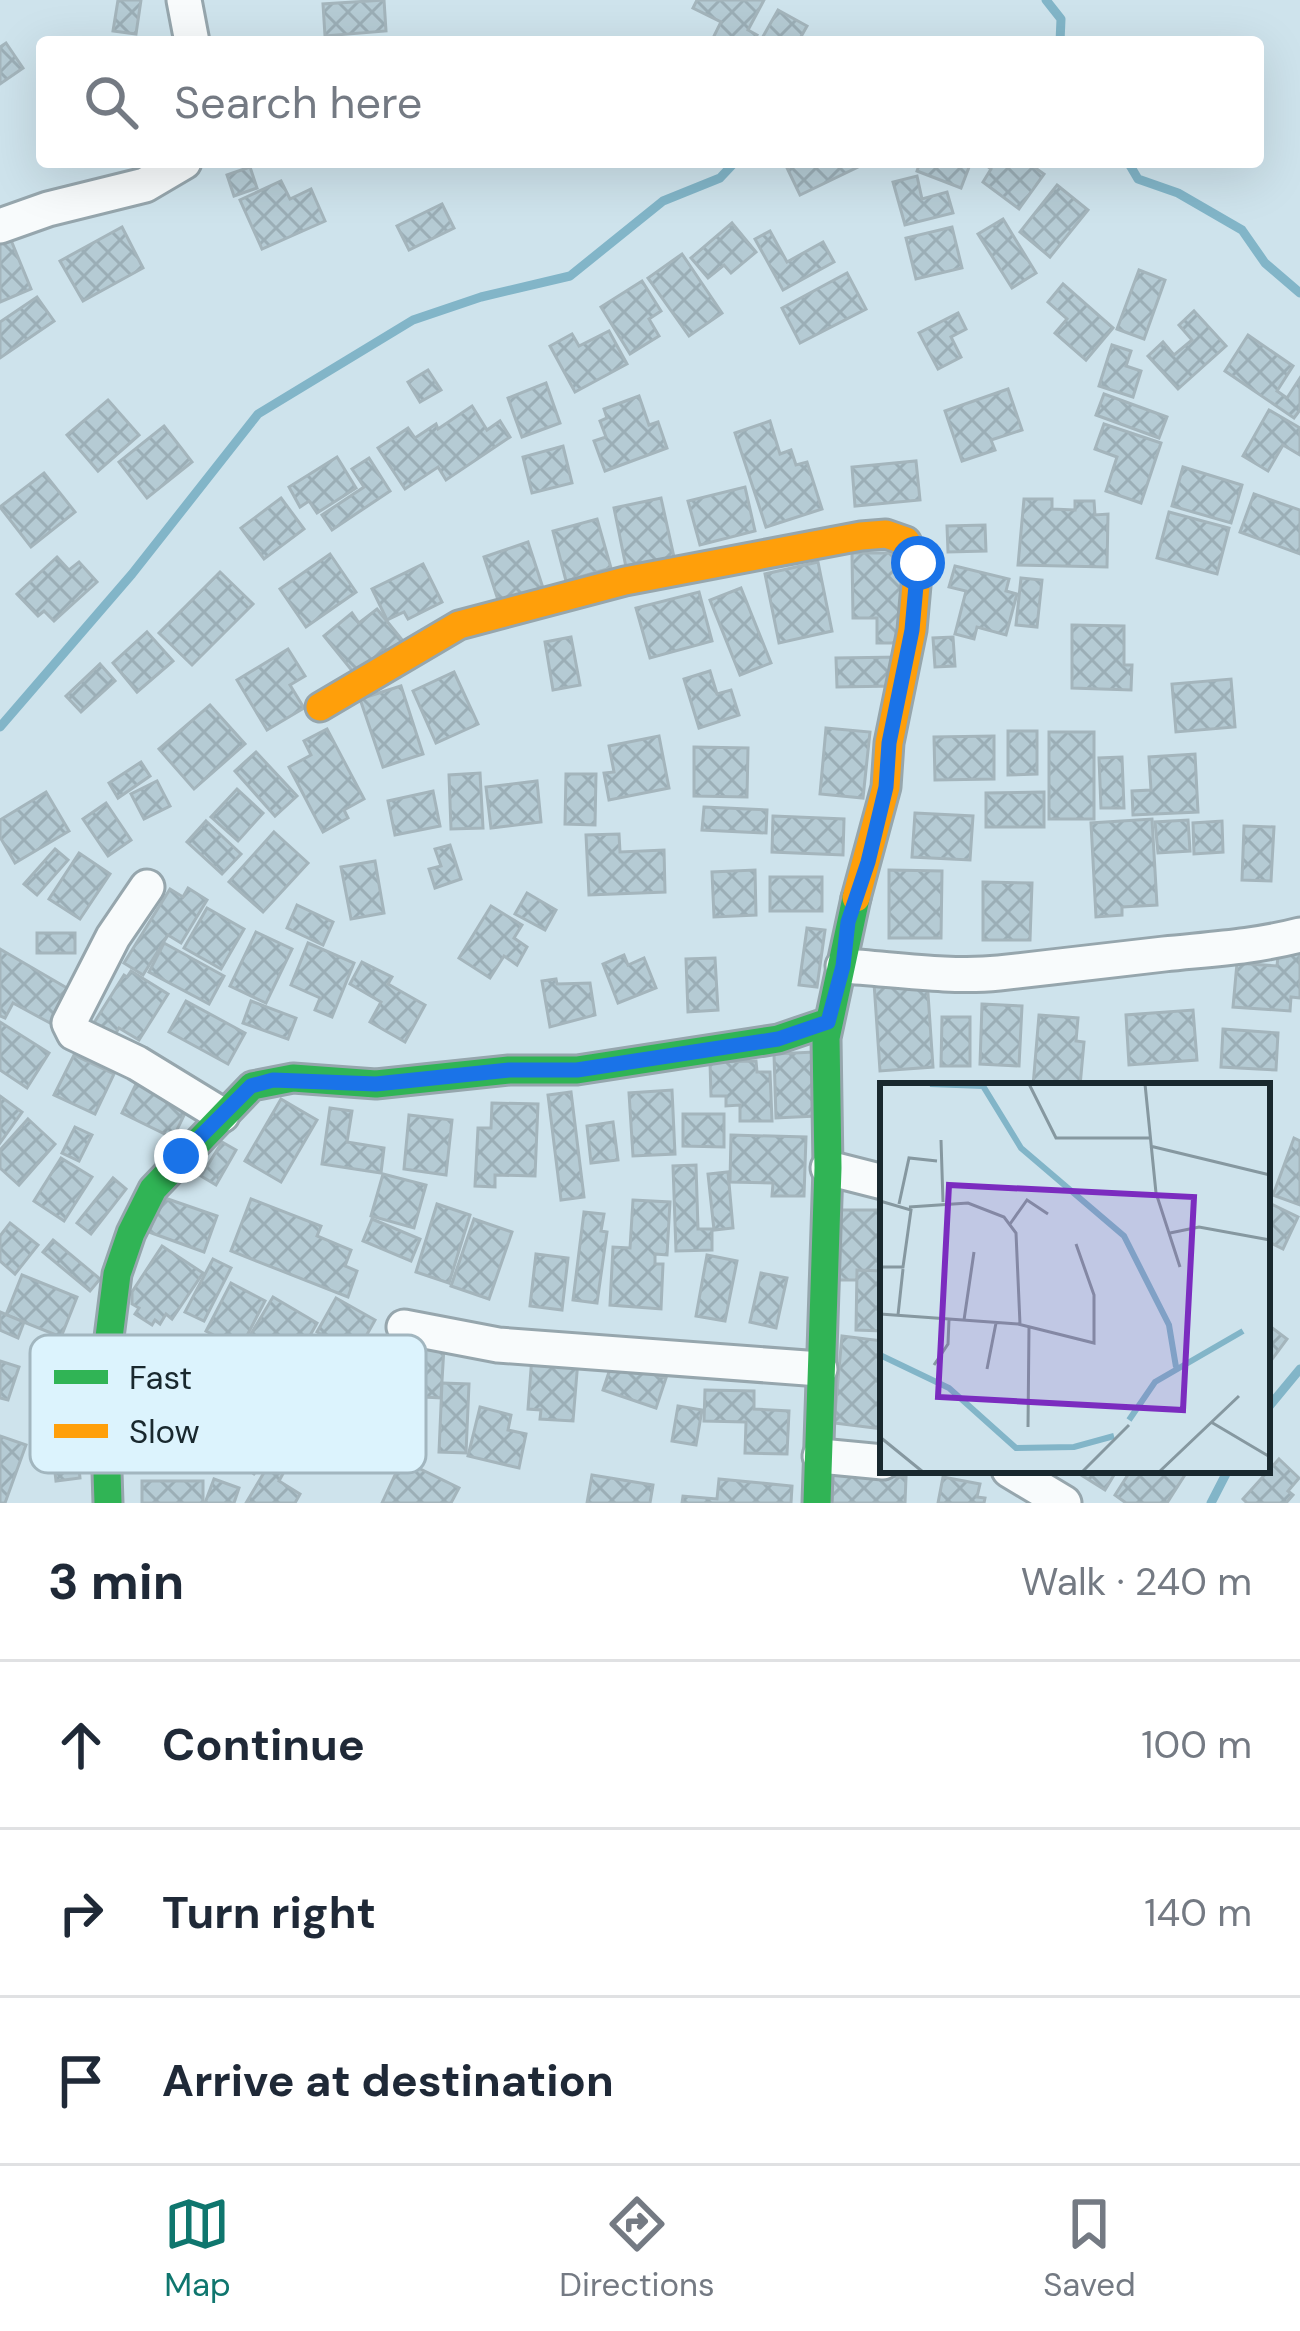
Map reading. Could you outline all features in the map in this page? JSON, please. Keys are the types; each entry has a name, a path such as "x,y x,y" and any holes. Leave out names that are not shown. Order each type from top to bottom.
{"street":[{"path":"184,0 191,36"},
{"path":"0,226 145,185 174,168"},
{"path":"320,707 459,625 626,581 845,539 886,534 906,542 918,563 912,630 889,743 886,787 848,922 843,966 828,1022 817,1503"},
{"path":"147,887 113,937 69,1023 74,1033 137,1063 222,1114"},
{"path":"843,966 996,973 1256,947 1300,934"},
{"path":"109,1335 117,1274 153,1189 251,1086 273,1080 376,1084 509,1070 577,1070 778,1039 828,1022"},
{"path":"828,1168 880,1181"},
{"path":"404,1327 497,1345 820,1369"},
{"path":"820,1456 880,1462"},
{"path":"108,1503 109,1473"},
{"path":"1015,1473 1064,1503"}],"building":[{"path":"118,0 141,0 136,34 113,31"},
{"path":"384,0 386,31 325,36 323,4"},
{"path":"697,0 764,0 748,30 756,36 714,36 721,22 693,8"},
{"path":"778,10 807,26 801,36 763,36"},
{"path":"6,43 23,68 0,84 0,47"},
{"path":"250,168 257,188 234,196 227,175"},
{"path":"787,168 856,168 800,195"},
{"path":"918,168 969,168 961,188"},
{"path":"1036,168 1044,174 1019,209 983,182 991,169"},
{"path":"917,176 922,199 947,192 953,213 905,225 893,182"},
{"path":"281,181 290,199 311,189 325,221 262,249 240,200"},
{"path":"1057,185 1088,210 1050,257 1020,232"},
{"path":"442,204 454,228 409,250 397,226"},
{"path":"1003,219 1036,273 1012,288 978,234"},
{"path":"732,223 756,252 731,273 724,265 708,278 691,258"},
{"path":"122,227 143,268 83,301 60,261"},
{"path":"952,227 962,268 916,279 906,238"},
{"path":"6,228 31,289 0,302 0,230"},
{"path":"770,231 787,262 823,242 834,262 783,290 755,239"},
{"path":"682,254 722,313 689,336 648,278"},
{"path":"1139,270 1165,280 1144,339 1117,329"},
{"path":"847,273 866,309 800,343 782,308"},
{"path":"642,281 661,311 649,319 659,336 630,354 601,307"},
{"path":"1063,284 1113,328 1086,360 1055,333 1067,319 1048,302"},
{"path":"37,297 54,321 0,358 0,322"},
{"path":"1194,311 1226,346 1178,389 1148,356 1163,342 1174,355 1192,340 1179,325"},
{"path":"958,313 966,329 951,337 961,357 938,369 919,333"},
{"path":"609,331 627,364 575,392 550,346 572,334 579,346"},
{"path":"1248,335 1293,366 1277,391 1287,398 1300,378 1300,410 1294,418 1225,371"},
{"path":"1112,345 1131,351 1126,366 1141,371 1133,397 1099,386"},
{"path":"428,370 441,390 420,402 408,382"},
{"path":"546,383 560,423 522,437 508,398"},
{"path":"1008,389 1022,430 991,440 995,450 962,461 945,411"},
{"path":"1104,394 1167,417 1159,438 1096,415"},
{"path":"639,396 649,425 658,422 667,448 605,471 594,441 606,437 600,421 607,418 604,409"},
{"path":"108,400 139,435 98,471 67,435"},
{"path":"472,406 487,430 500,421 510,437 446,480 438,467 405,489 378,448 408,428 415,438 436,424 438,429"},
{"path":"1269,410 1300,428 1300,455 1283,445 1268,471 1243,456"},
{"path":"770,421 780,454 791,450 796,465 807,462 822,509 766,527 735,433"},
{"path":"1104,424 1161,443 1141,503 1106,491 1117,457 1095,449"},
{"path":"164,426 192,462 147,498 119,462"},
{"path":"563,446 572,483 532,493 523,457"},
{"path":"337,457 356,488 317,513 309,501 300,507 289,487"},
{"path":"369,458 390,491 332,530 322,515 364,487 352,469"},
{"path":"916,461 920,500 855,506 852,467"},
{"path":"1183,467 1242,485 1231,523 1172,506"},
{"path":"44,473 75,512 31,547 0,507"},
{"path":"745,487 755,531 700,545 688,501"},
{"path":"1254,494 1300,510 1300,554 1240,532"},
{"path":"281,498 304,529 264,559 241,528"},
{"path":"661,498 674,557 626,567 614,508"},
{"path":"1024,499 1052,499 1052,509 1075,510 1075,501 1094,501 1095,515 1108,514 1107,567 1018,565"},
{"path":"1169,512 1229,528 1217,574 1157,558"},
{"path":"597,519 611,568 566,581 553,531"},
{"path":"985,525 986,551 948,552 947,526"},
{"path":"528,542 545,594 501,609 484,557"},
{"path":"852,553 904,553 905,643 877,643 877,618 853,618"},
{"path":"330,554 356,592 306,627 280,589"},
{"path":"57,557 69,570 79,562 97,582 54,621 44,611 38,616 17,594"},
{"path":"818,562 832,631 779,643 765,574"},
{"path":"423,564 442,602 408,619 404,612 387,620 372,589"},
{"path":"955,566 1009,579 1006,591 1017,594 1006,635 977,627 974,639 955,634 966,591 949,587"},
{"path":"220,572 253,604 192,665 159,633"},
{"path":"1021,578 1042,580 1037,627 1016,625"},
{"path":"741,588 771,663 740,675 710,600"},
{"path":"699,592 712,641 650,658 636,608"},
{"path":"377,609 403,641 362,683 324,636 352,613 359,623"},
{"path":"1072,625 1124,626 1124,665 1132,665 1131,690 1072,688"},
{"path":"147,632 173,661 137,692 113,663"},
{"path":"571,637 580,685 553,690 545,642"},
{"path":"953,637 955,666 935,667 933,638"},
{"path":"288,649 305,676 290,685 304,708 267,730 237,680"},
{"path":"900,657 896,686 837,687 836,658"},
{"path":"100,664 115,681 81,712 66,696"},
{"path":"710,671 717,694 731,690 739,715 699,728 684,679"},
{"path":"454,672 478,724 436,743 413,691"},
{"path":"1231,679 1235,727 1176,732 1172,684"},
{"path":"401,686 423,754 383,767 360,699"},
{"path":"210,705 245,744 194,789 159,749"},
{"path":"826,728 870,732 863,798 820,794"},
{"path":"327,729 364,799 344,810 348,818 323,832 289,767 311,755 304,741"},
{"path":"1008,731 1037,731 1037,774 1008,775"},
{"path":"1049,732 1094,732 1094,819 1049,819"},
{"path":"659,736 669,788 609,800 604,773 614,772 609,746"},
{"path":"994,736 994,779 935,780 934,737"},
{"path":"694,747 748,748 747,797 694,796"},
{"path":"256,752 297,796 275,816 235,771"},
{"path":"1195,754 1198,812 1133,815 1132,791 1151,790 1149,757"},
{"path":"1122,757 1124,808 1101,808 1099,758"},
{"path":"141,762 150,776 118,798 109,783"},
{"path":"480,773 483,828 451,829 449,775"},
{"path":"566,774 596,774 595,825 565,824"},
{"path":"157,781 170,806 144,819 131,794"},
{"path":"537,781 541,822 491,828 486,787"},
{"path":"237,789 263,813 238,841 211,817"},
{"path":"433,791 440,826 395,835 388,801"},
{"path":"46,792 69,831 15,863 0,837 0,820"},
{"path":"1044,792 1044,827 986,827 986,793"},
{"path":"106,803 131,840 108,856 83,819"},
{"path":"704,807 767,810 766,833 702,830"},
{"path":"915,813 973,816 970,860 912,857"},
{"path":"773,816 844,819 843,855 772,852"},
{"path":"1152,819 1157,905 1122,907 1122,915 1096,917 1091,823"},
{"path":"1188,820 1190,851 1158,853 1155,822"},
{"path":"206,821 241,854 222,874 187,842"},
{"path":"1222,821 1223,852 1194,854 1193,823"},
{"path":"1244,826 1274,827 1271,881 1242,880"},
{"path":"274,832 308,863 263,912 229,882"},
{"path":"619,834 620,852 664,850 665,892 589,895 586,835"},
{"path":"450,845 461,879 435,888 429,869 441,866 435,849"},
{"path":"55,849 68,860 37,895 24,884"},
{"path":"79,853 110,874 80,919 49,899"},
{"path":"375,861 384,913 351,919 341,867"},
{"path":"755,870 756,915 714,917 712,872"},
{"path":"889,870 942,871 941,938 889,938"},
{"path":"770,877 822,877 822,911 770,911"},
{"path":"983,882 1032,883 1030,940 983,940"},
{"path":"188,888 207,900 181,943 168,935 143,975 124,963 170,889 183,897"},
{"path":"527,893 556,910 545,930 515,914"},
{"path":"297,905 333,922 323,945 287,928"},
{"path":"491,906 522,925 514,938 527,947 517,965 504,956 490,978 459,958"},
{"path":"207,908 244,929 221,969 184,948"},
{"path":"807,928 825,930 817,987 799,985"},
{"path":"256,932 292,949 266,1003 230,986"},
{"path":"37,933 75,933 75,953 37,953"},
{"path":"164,943 224,976 209,1004 149,972"},
{"path":"308,943 354,963 332,1017 315,1010 320,998 291,985"},
{"path":"1279,947 1300,949 1300,998 1291,997 1290,1011 1233,1007 1237,963 1277,966"},
{"path":"0,949 67,988 50,1023 13,1003 5,1018 0,1016"},
{"path":"624,955 628,965 644,958 656,988 618,1003 603,964"},
{"path":"715,958 718,1010 688,1012 686,959"},
{"path":"362,962 392,977 388,984 425,1005 405,1042 370,1022 381,1002 350,984"},
{"path":"131,971 168,994 139,1040 119,1028 112,1039 92,1026"},
{"path":"556,979 557,984 590,983 595,1015 550,1027 542,981"},
{"path":"927,979 933,1067 880,1071 874,983"},
{"path":"186,1001 245,1033 228,1064 169,1032"},
{"path":"251,1001 296,1018 288,1039 243,1023"},
{"path":"982,1004 1022,1006 1019,1066 980,1064"},
{"path":"1193,1010 1197,1060 1129,1065 1126,1015"},
{"path":"1039,1015 1078,1018 1076,1041 1084,1042 1080,1083 1033,1083"},
{"path":"942,1017 970,1017 970,1066 941,1066"},
{"path":"0,1022 49,1053 27,1088 0,1070"},
{"path":"1223,1029 1278,1033 1276,1070 1221,1067"},
{"path":"814,1052 816,1116 776,1118 774,1054"},
{"path":"74,1055 114,1074 95,1114 54,1095"},
{"path":"756,1061 757,1072 770,1072 772,1121 740,1121 740,1105 726,1106 726,1096 711,1096 710,1062"},
{"path":"139,1078 190,1103 173,1138 122,1113"},
{"path":"672,1090 675,1154 633,1156 629,1093"},
{"path":"571,1092 584,1197 561,1200 548,1095"},
{"path":"0,1096 22,1112 0,1143"},
{"path":"281,1099 317,1120 281,1182 245,1161"},
{"path":"492,1103 538,1104 535,1176 495,1175 495,1187 475,1186 478,1128 491,1128"},
{"path":"330,1108 352,1111 347,1142 384,1148 381,1173 322,1164"},
{"path":"683,1114 724,1114 724,1147 683,1146"},
{"path":"409,1115 452,1120 446,1175 404,1169"},
{"path":"28,1119 55,1144 19,1185 0,1168 0,1150"},
{"path":"613,1122 618,1160 591,1163 587,1126"},
{"path":"75,1127 92,1135 79,1161 62,1153"},
{"path":"731,1135 806,1137 804,1196 772,1196 773,1183 730,1182"},
{"path":"1294,1138 1300,1141 1300,1205 1273,1195"},
{"path":"222,1142 236,1150 216,1185 201,1176"},
{"path":"61,1158 92,1177 64,1221 34,1201"},
{"path":"696,1165 698,1229 712,1229 712,1250 676,1251 673,1166"},
{"path":"728,1172 733,1228 714,1230 708,1174"},
{"path":"383,1174 426,1185 414,1228 371,1216"},
{"path":"113,1178 126,1189 91,1234 77,1223"},
{"path":"162,1197 217,1216 204,1252 149,1232"},
{"path":"251,1199 321,1226 317,1236 351,1250 345,1266 357,1271 348,1297 231,1251"},
{"path":"633,1200 670,1202 667,1255 655,1254 655,1264 663,1264 661,1309 610,1305 613,1247 630,1248"},
{"path":"1270,1203 1298,1217 1283,1249 1270,1242"},
{"path":"437,1204 470,1215 449,1283 416,1272"},
{"path":"835,1210 880,1210 880,1280 835,1280"},
{"path":"584,1212 604,1214 601,1231 607,1232 597,1303 573,1300"},
{"path":"372,1219 420,1239 411,1261 363,1241"},
{"path":"474,1219 512,1232 489,1299 451,1286"},
{"path":"10,1223 38,1245 15,1274 0,1261 0,1236"},
{"path":"53,1240 100,1279 90,1291 43,1252"},
{"path":"162,1246 203,1273 172,1319 166,1314 160,1324 155,1320 152,1325 135,1314 139,1308 132,1304 132,1292"},
{"path":"536,1254 568,1258 562,1310 530,1306"},
{"path":"707,1255 737,1261 725,1321 696,1316"},
{"path":"213,1259 231,1268 204,1321 185,1312"},
{"path":"857,1270 880,1271 880,1331 856,1330"},
{"path":"761,1273 787,1278 776,1328 750,1322"},
{"path":"22,1275 77,1297 62,1335 6,1315"},
{"path":"231,1283 265,1301 247,1335 206,1331"},
{"path":"273,1297 317,1323 310,1335 250,1335"},
{"path":"336,1298 375,1320 367,1335 317,1332"},
{"path":"0,1312 24,1322 18,1338 0,1330"},
{"path":"1270,1328 1287,1339 1270,1362"},
{"path":"842,1336 880,1341 880,1429 834,1423"},
{"path":"426,1338 444,1347 441,1398 426,1397"},
{"path":"532,1356 578,1360 573,1421 540,1419 541,1410 528,1409"},
{"path":"613,1360 666,1378 656,1408 603,1390"},
{"path":"0,1361 19,1367 8,1400 0,1398"},
{"path":"442,1383 469,1384 466,1453 439,1452"},
{"path":"705,1390 754,1391 754,1409 789,1411 787,1454 745,1453 746,1422 704,1421"},
{"path":"678,1406 702,1410 696,1445 672,1441"},
{"path":"480,1407 511,1415 508,1430 526,1434 519,1468 468,1456"},
{"path":"0,1436 26,1445 5,1503 0,1503"},
{"path":"1279,1459 1299,1478 1288,1491 1293,1495 1286,1503 1247,1503 1243,1499"},
{"path":"426,1472 459,1488 451,1503 382,1503 396,1473"},
{"path":"55,1473 79,1473 80,1478 56,1481"},
{"path":"264,1473 283,1473 279,1481 300,1494 295,1503 246,1503"},
{"path":"1078,1473 1115,1473 1105,1490"},
{"path":"1129,1473 1186,1473 1167,1503 1126,1503 1115,1495"},
{"path":"592,1475 653,1485 650,1503 587,1503"},
{"path":"833,1475 906,1477 905,1503 832,1503"},
{"path":"943,1477 980,1484 977,1497 985,1498 984,1503 938,1503"},
{"path":"214,1479 239,1488 234,1503 205,1503"},
{"path":"719,1479 792,1486 791,1503 682,1503 683,1496 717,1499"},
{"path":"142,1481 203,1481 203,1503 142,1503"}],"waterway":[{"path":"1046,0 1061,19 1060,36"},
{"path":"0,727 132,574 258,414 413,320 481,297 570,276 663,201 720,178 729,168"},
{"path":"1132,168 1138,179 1178,193 1242,230 1265,263 1300,293"},
{"path":"1270,1405 1300,1369"},
{"path":"1211,1503 1226,1473"}],"traffic: fast":[{"path":"817,1503 828,1168 826,1038 856,898"},
{"path":"109,1335 117,1274 153,1189 252,1086 293,1078 376,1084 509,1070 577,1070 778,1039 828,1022"},
{"path":"107,1473 108,1503"}],"traffic: slow":[{"path":"320,707 459,625 625,581 861,536 886,534 906,541 918,563 912,630 889,743 886,787 856,898"}],"route":[{"path":"181,1156 251,1086 273,1080 376,1084 509,1070 577,1070 778,1039 828,1022 843,966 848,922 886,787 918,563"}]}
